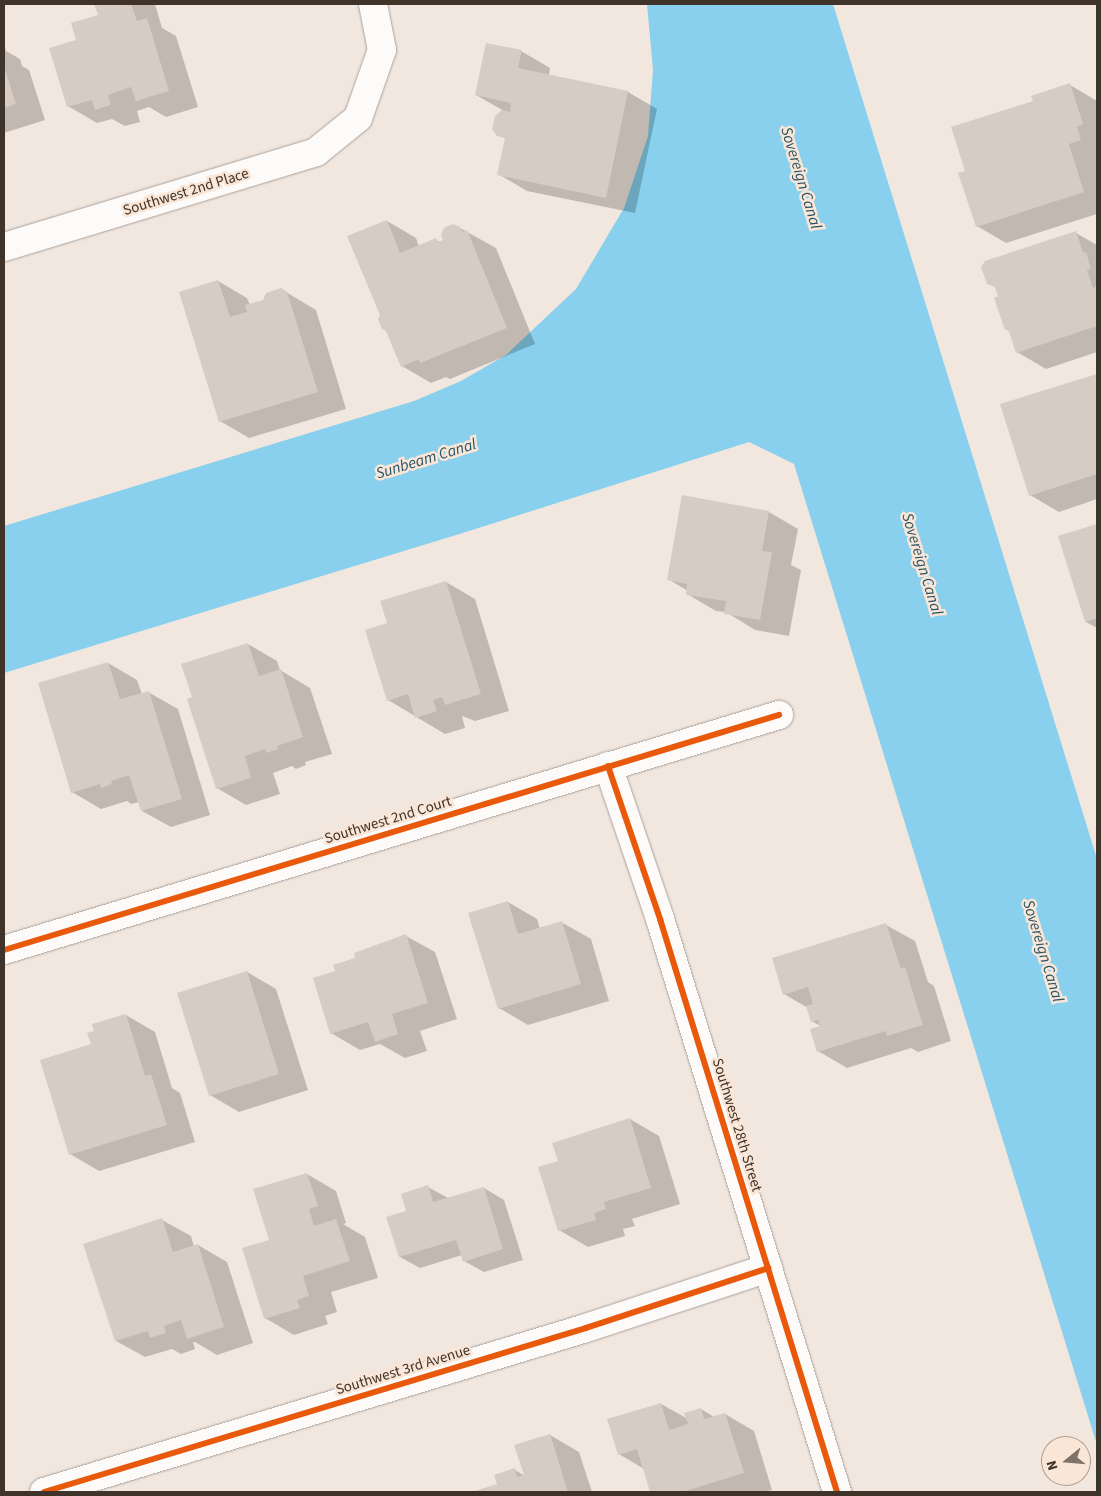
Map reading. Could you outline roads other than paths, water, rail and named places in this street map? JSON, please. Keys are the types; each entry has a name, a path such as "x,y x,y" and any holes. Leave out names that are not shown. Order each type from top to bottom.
{"street":[{"name":"Southwest 2nd Place","path":"4,247 316,152 358,118 382,50 373,4"},
{"name":"Southwest 2nd Court","path":"4,950 779,714"},
{"name":"Southwest 28th Street","path":"608,766 660,919 837,1492"},
{"name":"Southwest 3rd Avenue","path":"44,1492 586,1328 768,1268"}],"water":[{"path":"647,4 833,4 1097,859 1097,1445 794,464 749,442 453,536 4,673 4,526 414,401 461,381 506,355 576,289 624,208 648,136 653,70"}],"water label":[{"name":"Sovereign Canal","path":"801,178"},
{"name":"Sunbeam Canal","path":"426,459"},
{"name":"Sovereign Canal","path":"922,564"},
{"name":"Sovereign Canal","path":"1043,951"}]}
